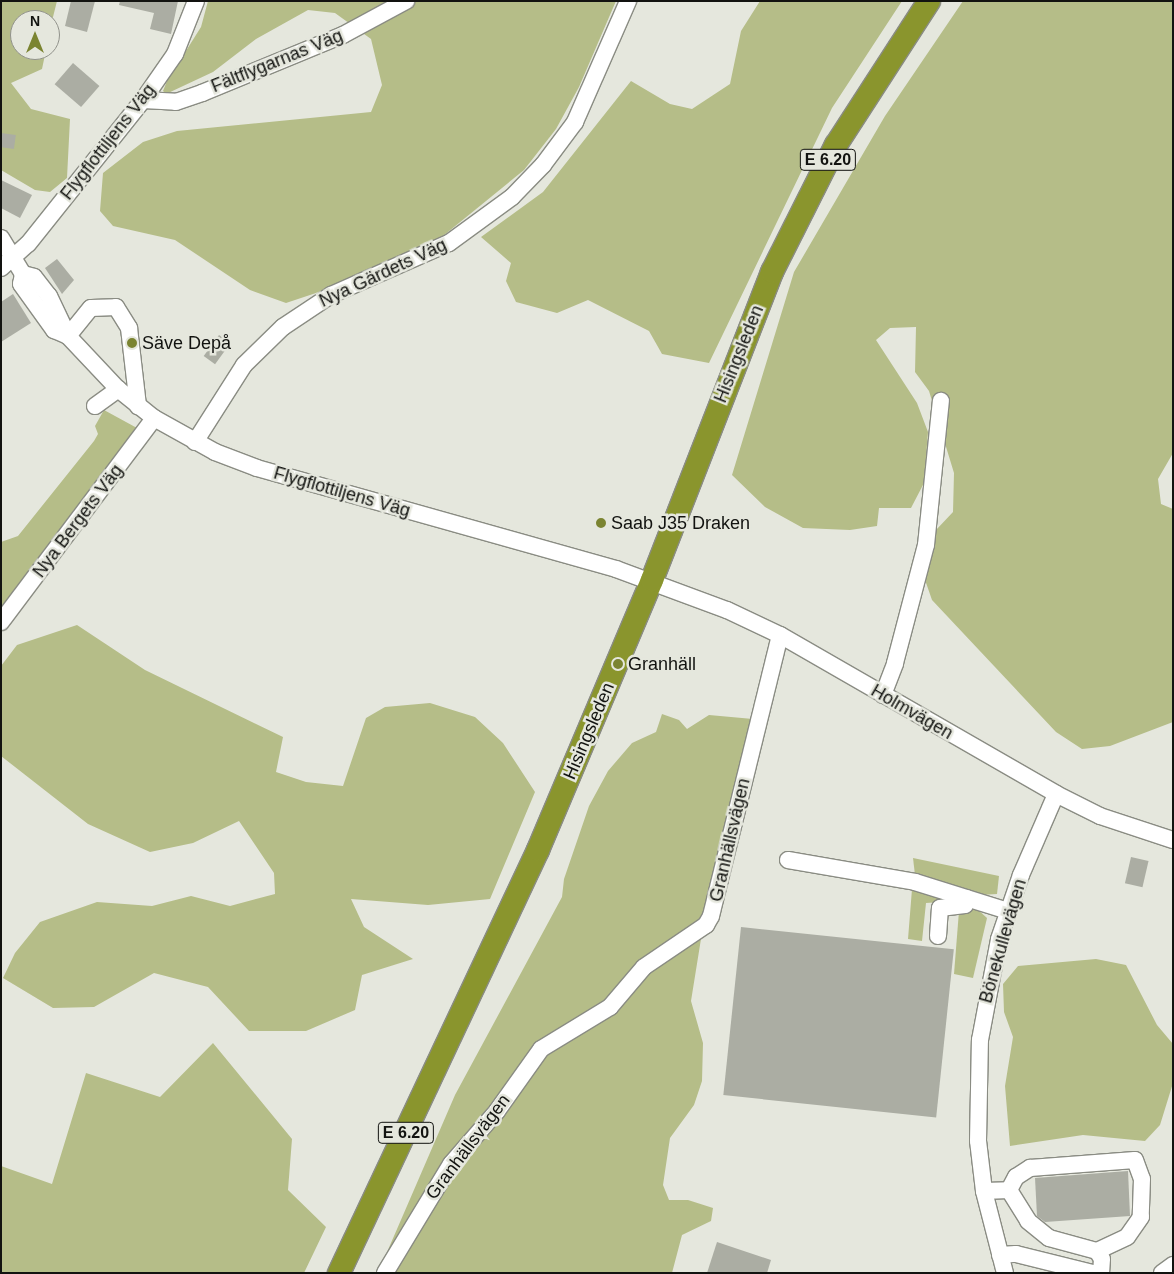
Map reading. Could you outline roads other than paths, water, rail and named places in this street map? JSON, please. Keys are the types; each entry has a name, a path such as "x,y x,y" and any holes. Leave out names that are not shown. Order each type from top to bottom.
{"highway":[{"name":"Hisingsleden","path":"339,1273 538,850 652,580 780,255 836,145 929,1"}],"street":[{"name":"Flygflottiljens Väg","path":"196,1 175,54 144,100 12,267 21,284 54,330 68,336 118,389 154,418 195,442 257,468 652,580"},
{"name":"Fältflygarnas Väg","path":"144,100 176,102 202,93 343,35 406,1"},
{"name":"Nya Gärdets Väg","path":"195,442 244,365 284,327 331,296 449,243 512,197 543,165 575,122 628,1"},
{"path":"1,238 12,267"},
{"path":"68,336 91,308 116,307 129,328 138,406"},
{"path":"95,406 118,389"},
{"path":"883,695 895,663 926,545 941,401"},
{"name":"Nya Bergets Väg","path":"1,622 154,418"},
{"name":"Holmvägen","path":"652,580 780,635 1056,794 1100,816 1173,840"},
{"name":"Granhällsvägen","path":"385,1273 451,1164 497,1111 541,1049 610,1006 644,967 699,930 711,916 780,635"},
{"name":"Bönekullevägen","path":"1005,1273 984,1191 978,1133 978,1058 984,1005 1008,911 1056,794"},
{"path":"788,860 915,882 1008,911"},
{"path":"938,936 940,908 965,905 967,898"},
{"path":"1134,1160 1142,1179 1141,1217 1128,1237 1097,1250 1049,1238 1028,1221 1009,1190 1016,1177 1030,1168 1134,1160"},
{"path":"984,1191 1009,1190"},
{"path":"1097,1250 1102,1259 1101,1273"},
{"path":"1000,1255 1016,1254 1092,1273"},
{"path":"1162,1273 1173,1265"}],"place":[{"name":"Säve Depå","path":"132,343"},
{"name":"Saab J35 Draken","path":"601,523"},
{"name":"Granhäll","path":"618,664"}]}
